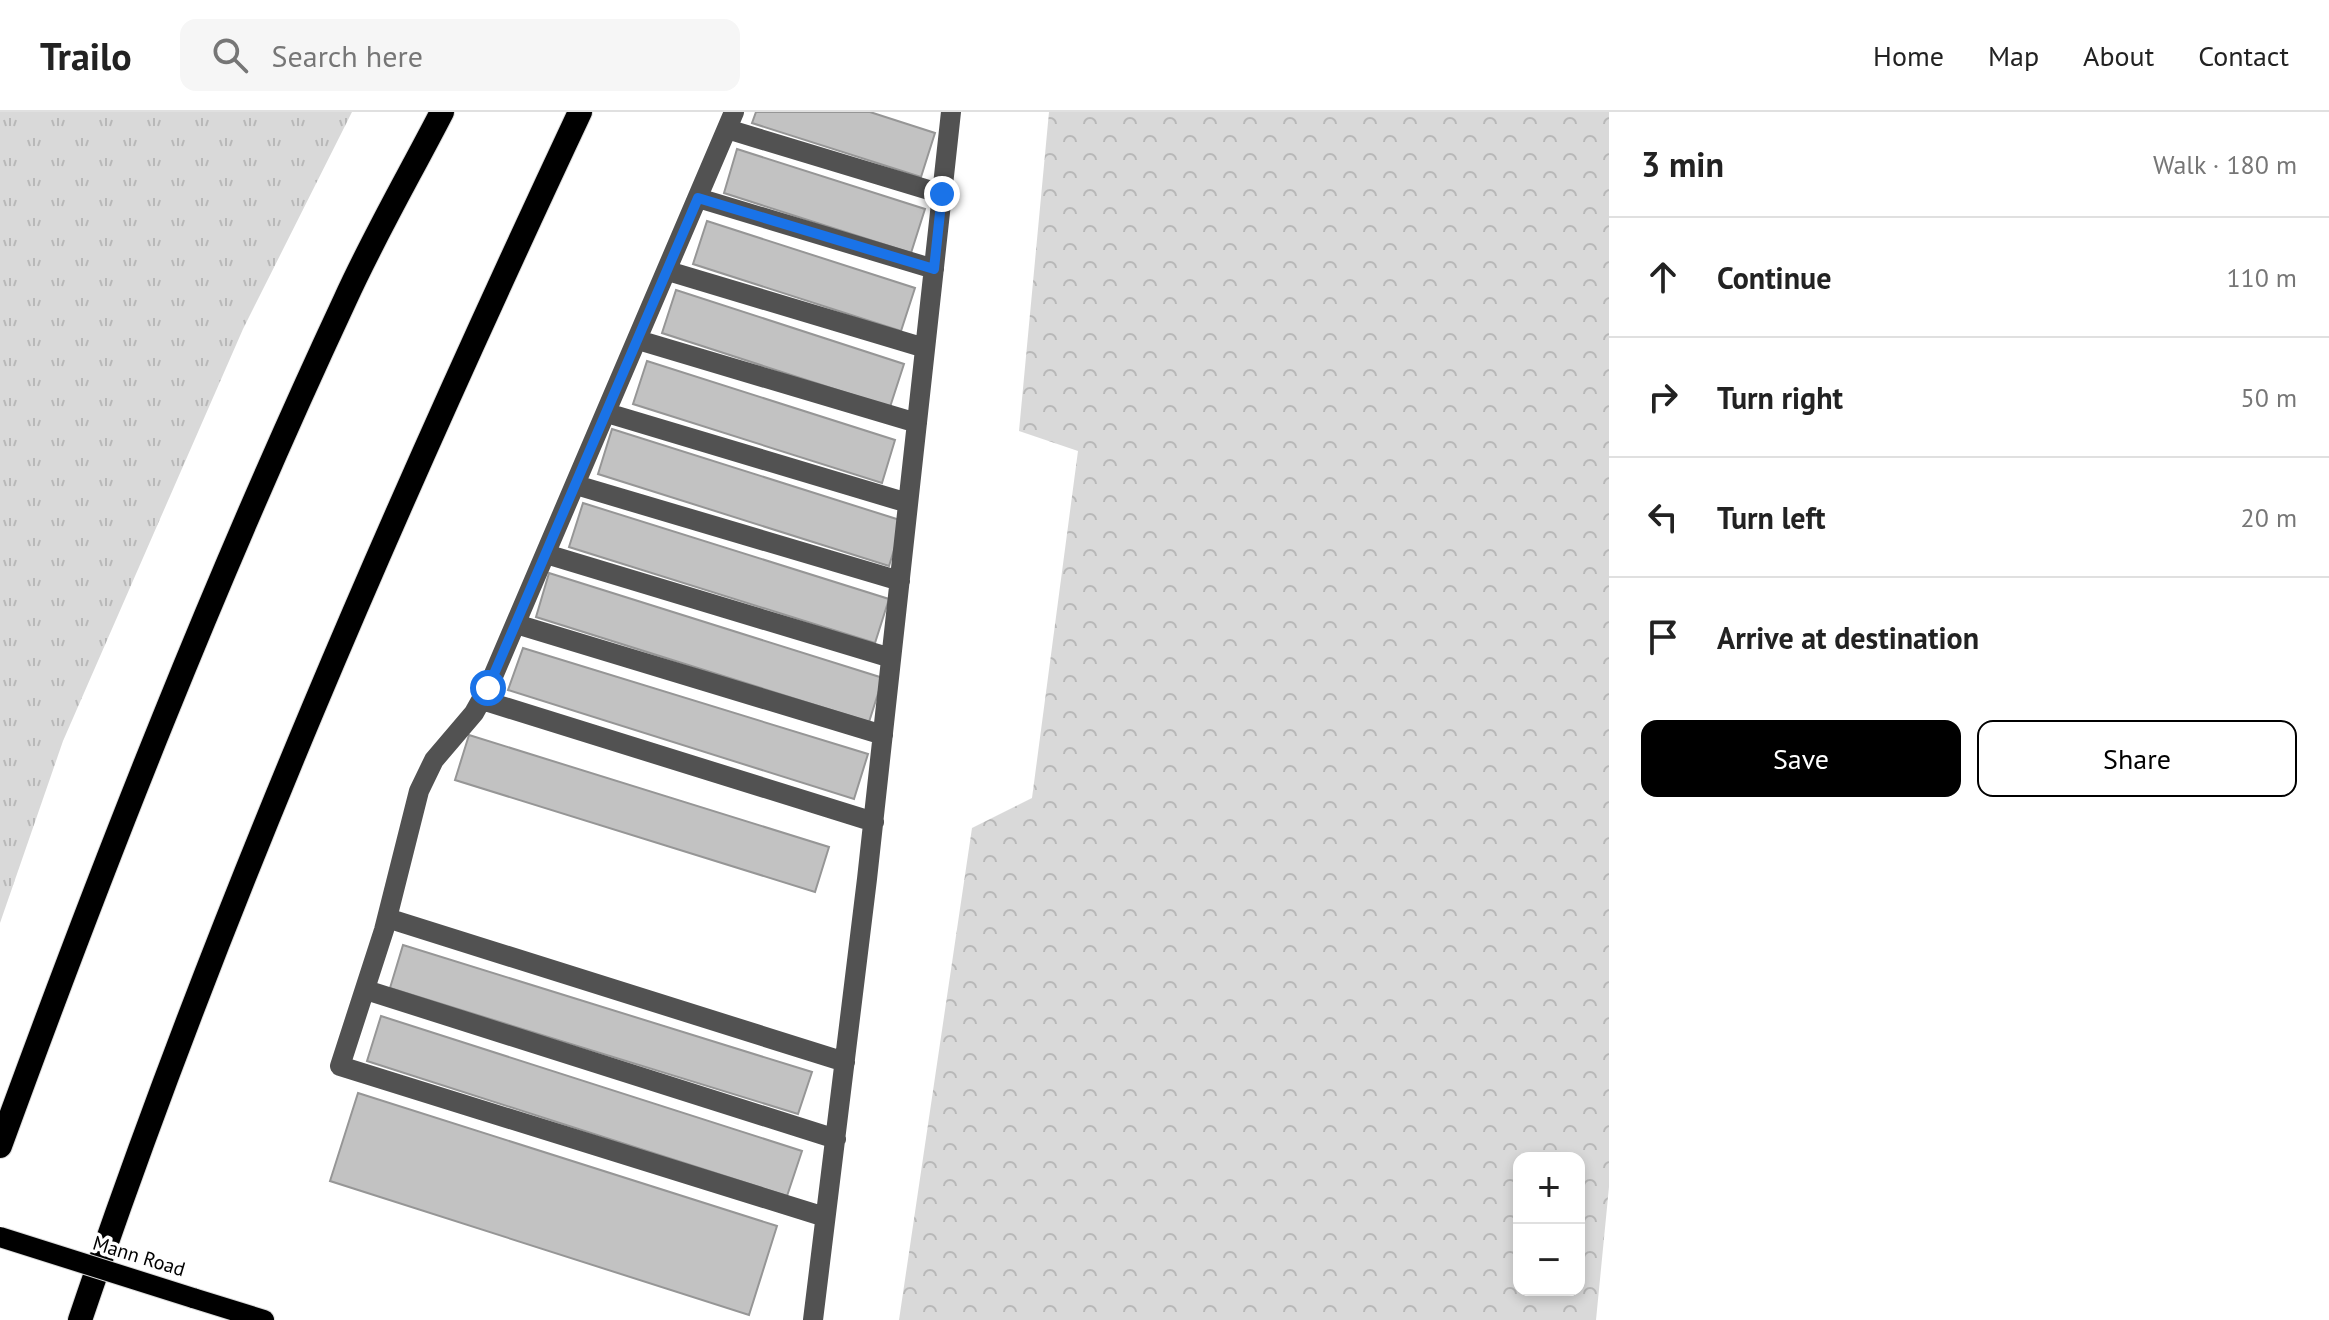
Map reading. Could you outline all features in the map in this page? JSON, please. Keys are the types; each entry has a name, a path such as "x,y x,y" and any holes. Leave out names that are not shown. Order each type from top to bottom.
{"highway":[{"path":"0,1146 184,668 256,498 346,297 442,112"},
{"path":"80,1320 157,1107 295,756 442,409 580,112"}],"main road":[{"name":"Mann Road","path":"0,1237 264,1320"}],"lane":[{"path":"813,1320 874,822 949,112"},
{"path":"825,1217 340,1066 387,918 419,791 434,760 482,700 730,121 942,194"},
{"path":"698,198 934,269"},
{"path":"668,271 925,348"},
{"path":"638,340 917,423"},
{"path":"607,413 908,503"},
{"path":"576,485 900,581"},
{"path":"546,554 891,658"},
{"path":"516,624 883,735"},
{"path":"482,700 874,822"},
{"path":"387,918 845,1062"},
{"path":"366,990 836,1139"}],"green space":[{"path":"0,112 352,112 243,329 63,741 0,923"},
{"path":"1049,112 1609,112 1609,1187 1596,1320 899,1320 972,828 1032,798 1078,451 1019,431"}],"building":[{"path":"756,112 870,112 935,133 921,177 752,123"},
{"path":"737,149 925,209 911,253 724,193"},
{"path":"707,221 915,288 901,331 693,264"},
{"path":"676,290 904,364 890,407 662,333"},
{"path":"647,361 895,440 882,483 633,404"},
{"path":"612,429 903,521 889,566 598,474"},
{"path":"583,503 889,599 875,643 569,547"},
{"path":"549,573 883,678 869,722 536,617"},
{"path":"523,648 868,754 854,799 508,690"},
{"path":"469,735 829,847 815,892 455,780"},
{"path":"403,945 812,1072 798,1114 390,988"},
{"path":"381,1016 802,1151 787,1196 367,1061"},
{"path":"358,1093 777,1226 749,1315 330,1181"}],"route":[{"path":"488,688 698,198 934,269 942,194"}]}
